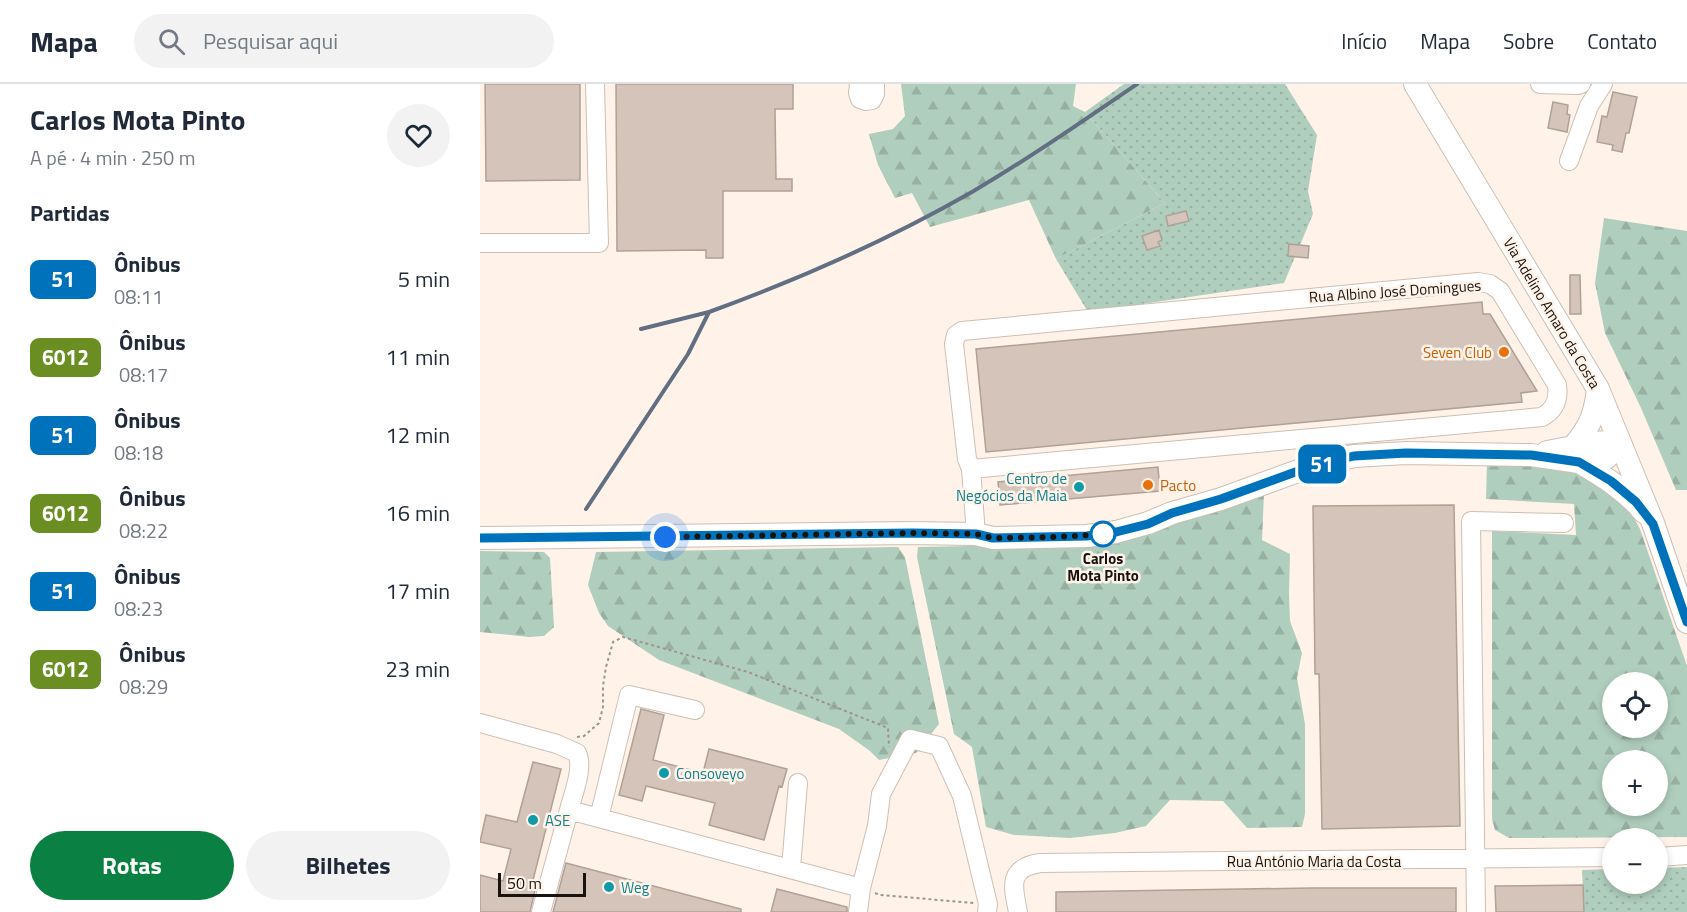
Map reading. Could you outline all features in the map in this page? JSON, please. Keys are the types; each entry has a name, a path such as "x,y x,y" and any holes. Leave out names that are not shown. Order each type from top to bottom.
{"main road":[{"name":"Via Adelino Amaro da Costa","path":"1415,84 1598,389 1653,524 1687,622"},
{"path":"1576,454 1596,409 1598,389"},
{"path":"480,538 976,534 991,526 1070,524 1172,513 1221,499 1309,467 1354,456 1406,453 1576,454 1594,462 1606,458 1619,441"},
{"path":"1576,454 1636,502 1653,524"}],"street":[{"path":"480,243 599,243 595,84"},
{"path":"859,84 860,99 866,101 872,100 875,94 875,84"},
{"path":"1540,84 1581,84"},
{"path":"1569,161 1590,106 1603,84"},
{"name":"Rua Albino José Domingues","path":"971,469 1542,417 1555,405 1557,385 1500,291 1490,284 1478,282 962,331 956,335 954,344 967,459 971,469 976,534"},
{"path":"1476,912 1472,521 1564,523"},
{"path":"599,818 629,695 695,710"},
{"path":"480,723 569,748 577,753 581,760 540,912"},
{"path":"858,912 861,888 877,826 881,794 910,739 939,746 962,796 988,908"},
{"path":"791,868 798,783"},
{"path":"569,810 861,888"},
{"path":"1668,856 1687,855"},
{"name":"Rua António Maria da Costa","path":"1018,912 1013,885 1018,872 1040,862 1602,857"}],"path":[{"path":"569,748 577,737 584,736 599,723 603,708 606,667 613,642 623,637 748,672 888,728 891,774"},
{"path":"861,888 880,895 988,908"}],"green space":[{"path":"901,84 1076,84 1073,106 1085,112 1165,203 1056,259 1029,200 930,227 912,193 895,198 878,165 869,134 893,129 905,116"},
{"path":"1124,84 1285,84 1317,135 1308,191 1313,214 1284,283 1088,312 1056,259 1165,203 1085,112"},
{"path":"1604,218 1687,231 1687,490 1676,490 1641,408 1605,333 1595,283"},
{"path":"1487,462 1529,464 1573,471 1606,489 1631,512 1640,529 1687,666 1687,837 1668,837 1668,828 1602,828 1602,837 1509,838 1495,830 1492,819 1492,531 1576,535 1574,504 1486,499"},
{"path":"1264,494 1262,540 1290,554 1290,621 1302,653 1297,678 1305,724 1305,814 1302,827 1247,828 1223,801 1170,800 1146,826 1115,833 1070,838 1014,835 986,827 972,747 954,734 917,557 918,547 1108,543"},
{"path":"898,547 905,557 939,724 916,753 879,760 839,729 659,660 608,626 599,613 588,585 596,552"},
{"path":"480,551 544,552 550,558 554,627 544,636 529,637 480,632"},
{"path":"1687,867 1687,912 1584,912 1582,870 1602,869 1602,894 1668,894 1668,868"}],"building":[{"path":"485,84 580,84 580,180 486,181"},
{"path":"616,84 793,84 793,109 775,109 776,179 792,179 792,191 723,191 723,258 706,258 706,250 617,251"},
{"path":"1613,92 1637,97 1622,152 1612,150 1613,145 1597,142 1602,116 1607,117"},
{"path":"1553,102 1568,105 1567,114 1570,115 1567,132 1548,128"},
{"path":"1186,211 1189,221 1168,226 1166,216"},
{"path":"1159,230 1162,240 1158,242 1160,246 1147,250 1142,236"},
{"path":"1289,244 1309,246 1308,258 1288,256"},
{"path":"1570,275 1580,275 1581,314 1570,314"},
{"path":"1482,302 1483,314 1490,314 1537,391 1521,393 1522,402 986,452 976,349"},
{"name":"Centro de Negócios da Maia","path":"1158,467 1160,491 1000,505 998,482"},
{"path":"1454,505 1460,826 1322,829 1319,674 1315,674 1313,506"},
{"name":"Consoveyo","path":"641,709 664,715 653,760 703,773 709,749 787,769 782,787 779,786 764,840 709,825 715,803 646,786 642,801 619,795"},
{"path":"533,762 561,769 531,888 535,890 530,912 480,912 480,875 503,881 511,849 480,842 486,815 517,822"},
{"name":"Weg","path":"566,863 741,909 741,912 553,912"},
{"path":"1583,885 1584,912 1496,912 1495,886"},
{"path":"1456,888 1456,912 1056,912 1056,892"},
{"path":"777,889 847,907 847,912 771,912"}],"waterway":[{"path":"586,509 688,354 709,312 843,258 940,210 1055,140 1137,84"},
{"path":"641,329 709,312"}],"bus line":[{"name":"51","path":"480,538 912,533 976,534 993,538 1087,536 1148,524 1172,513 1221,499 1309,467 1354,456 1406,453 1531,455 1579,462 1611,481 1636,502 1653,524 1687,622"}],"place":[{"name":"Seven Club","path":"1504,352"},
{"name":"Pacto","path":"1148,485"},
{"name":"Centro de Negócios da Maia","path":"1079,487"},
{"name":"Carlos Mota Pinto","path":"1103,534"},
{"name":"Consoveyo","path":"664,773"},
{"name":"ASE","path":"533,820"},
{"name":"Weg","path":"609,887"}],"route":[{"path":"665,537 912,533 976,534 993,538 1103,534"}]}
